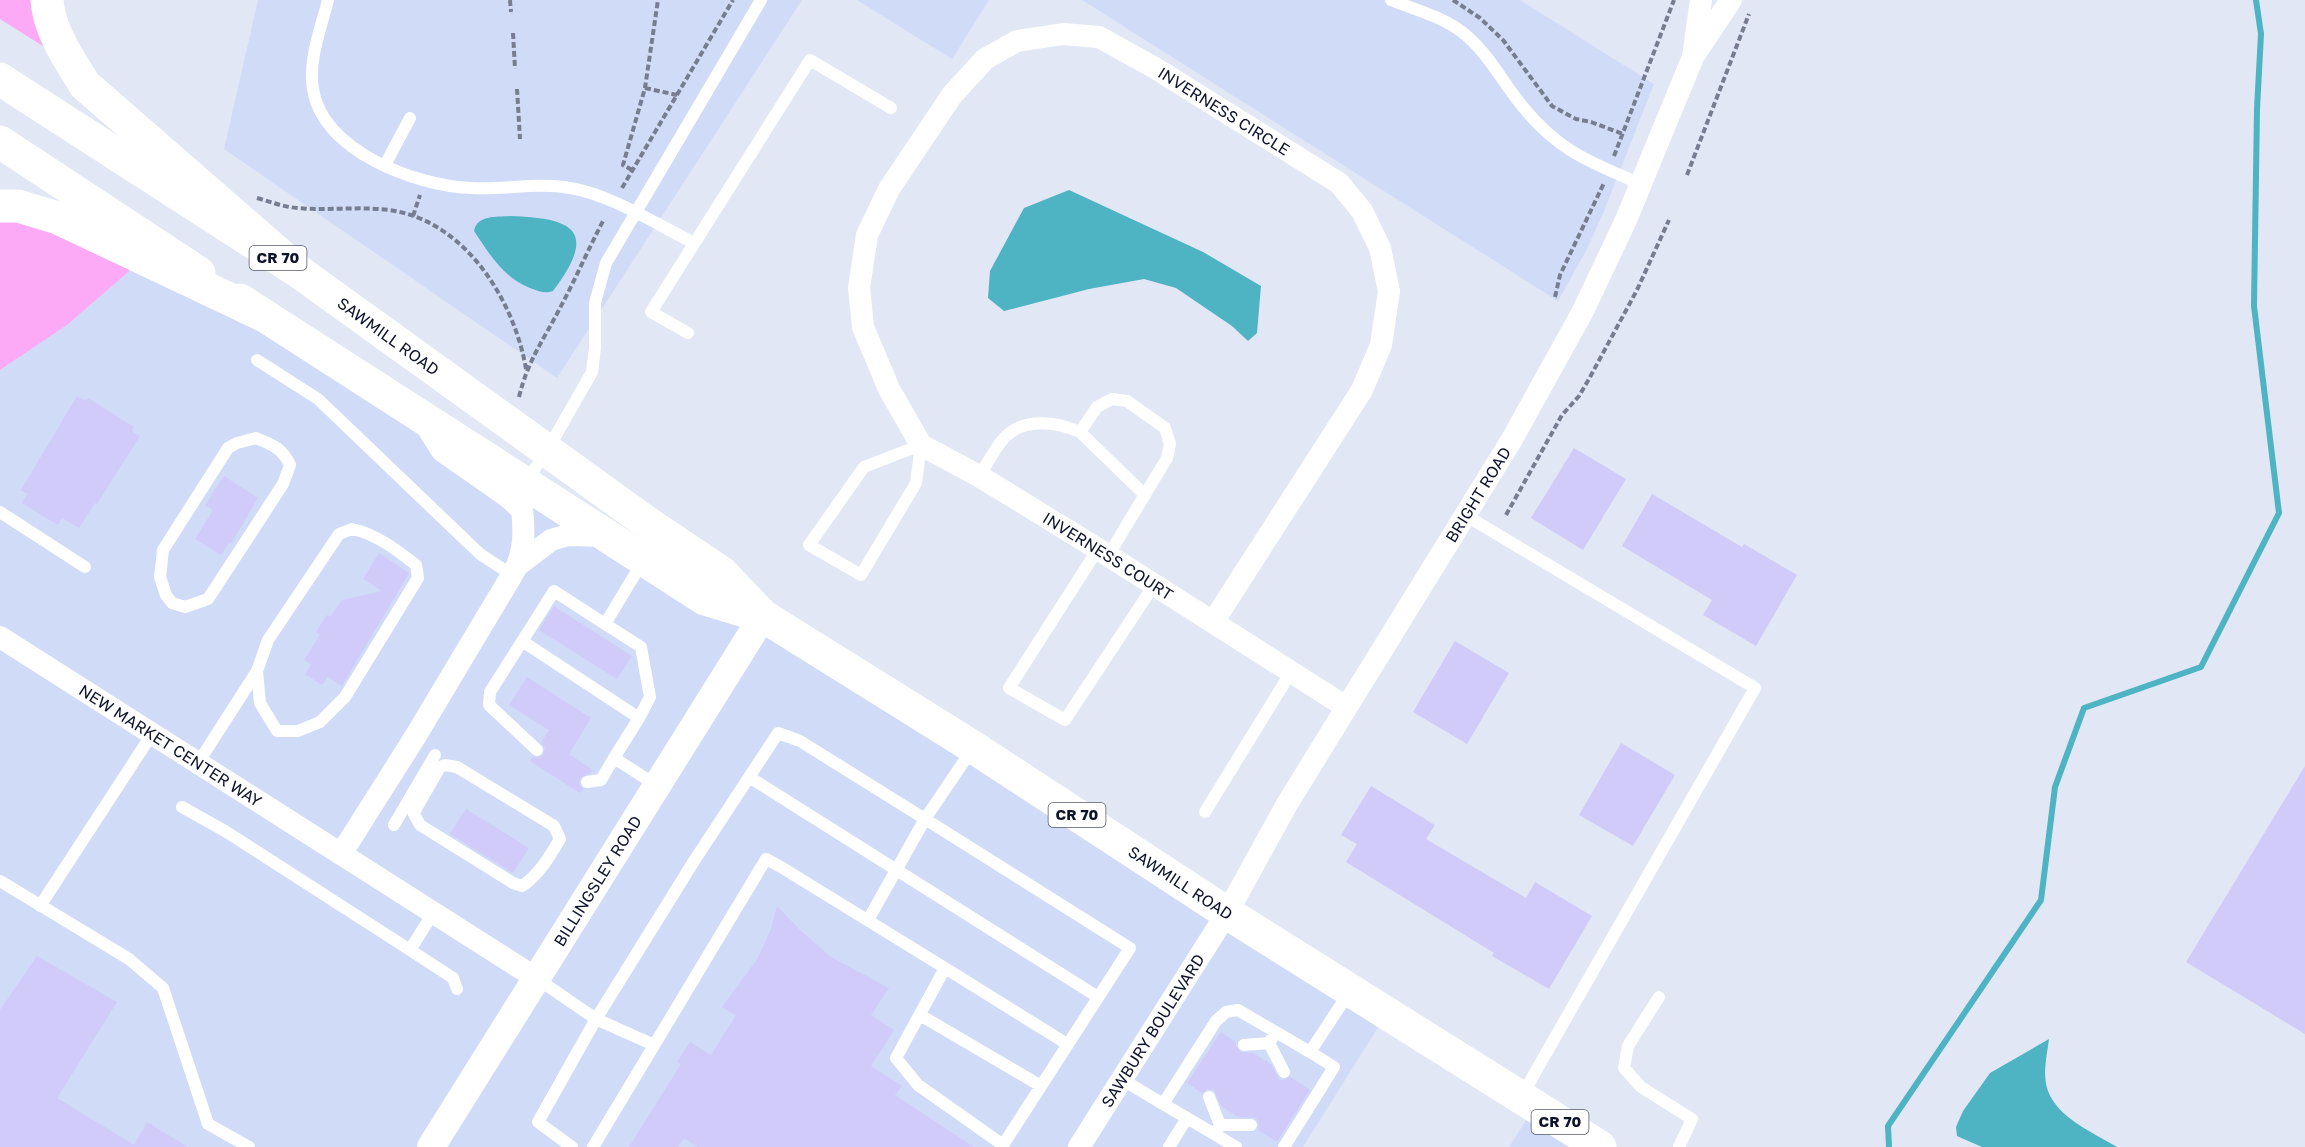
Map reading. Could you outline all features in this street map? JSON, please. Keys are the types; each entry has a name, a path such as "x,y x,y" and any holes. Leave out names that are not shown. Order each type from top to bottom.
{"main road":[{"path":"47,0 48,11 64,52 85,85 302,274"},
{"name":"SAWMILL ROAD","path":"0,79 302,274 650,524 722,573 763,616 973,747 1227,913 1600,1147"},
{"name":"SAWMILL ROAD","path":"0,142 263,315 705,599 763,616"},
{"path":"0,206 18,206 58,218 263,315"}],"street":[{"name":"BRIGHT ROAD","path":"1227,913 1282,813 1511,441 1583,311 1641,184 1693,57 1701,0"},
{"name":"BRIGHT ROAD","path":"1693,57 1741,4"},
{"name":"INVERNESS CIRCLE","path":"921,445 889,389 863,327 859,288 867,235 890,189 952,95 985,59 1017,41 1064,34 1099,38 1215,104 1339,183 1362,211 1380,248 1389,291 1381,345 1362,390 1213,622"},
{"path":"341,854 515,571 523,541 522,510 508,497 442,451 420,415"},
{"name":"INVERNESS COURT","path":"921,445 979,476 1103,552 1346,707"},
{"path":"515,571 551,540 568,535 606,536"},
{"name":"BILLINGSLEY ROAD","path":"431,1147 763,616"},
{"name":"NEW MARKET CENTER WAY","path":"2,642 152,734 536,978"},
{"name":"SAWBURY BOULEVARD","path":"1079,1147 1227,913"}],"lane":[{"path":"328,0 312,68 313,89 319,110 329,127 356,151 425,180 469,188 496,189 525,186 571,188 594,194 694,243"},
{"path":"525,483 548,449 592,372 595,355 594,310 597,290 606,263 761,0"},
{"path":"1391,0 1441,19 1462,32 1488,56 1538,124 1569,151 1641,184"},
{"path":"688,333 651,312 810,60 891,108"},
{"path":"386,165 410,118"},
{"path":"257,360 318,399 480,554 515,571"},
{"path":"1080,432 1097,407 1112,399 1127,401 1165,428 1170,444 1167,459 1145,495 1009,688 1065,720 1154,585"},
{"path":"979,476 1006,437 1022,426 1039,423 1063,425 1080,432 1145,495"},
{"path":"256,438 273,444 285,453 290,465 283,484 207,599 185,608 172,603 166,595 160,577 163,550 228,448 237,442 256,438"},
{"path":"921,445 916,483 861,574 809,545 864,467 921,445"},
{"path":"0,512 85,567"},
{"path":"1465,515 1755,688 1521,1097"},
{"path":"198,763 257,671 268,640 339,534 352,529 368,532 416,565 418,578 358,677 345,697 320,722 298,731 276,730 260,704 257,671"},
{"path":"605,624 644,560"},
{"path":"537,750 489,705 490,692 554,591 641,647 650,697 601,780 587,782"},
{"path":"522,641 639,718"},
{"path":"1205,812 1291,672"},
{"path":"572,1147 538,1122 596,1019 694,861 778,733 800,741 1130,948 1003,1146 918,1085 896,1058 945,968"},
{"path":"40,906 152,734"},
{"path":"868,920 925,819 973,747"},
{"path":"409,811 435,755"},
{"path":"614,758 656,785"},
{"path":"394,825 409,811 440,767 446,765 457,767 555,826 560,838 546,862 529,882 522,886 513,883 420,825 409,811"},
{"path":"749,777 1098,997"},
{"path":"182,807 225,831 453,978 457,988"},
{"path":"593,1147 766,860 868,920 1067,1044"},
{"path":"0,882 129,959 163,988 208,1124 249,1147"},
{"path":"410,950 433,913"},
{"path":"536,978 596,1019 654,1045"},
{"path":"1310,1052 1350,990"},
{"path":"1659,998 1628,1046 1624,1068 1641,1087 1692,1119 1679,1147"},
{"path":"1163,1104 1215,1021 1226,1012 1238,1010 1272,1037 1310,1052 1334,1067 1284,1147"},
{"path":"920,1015 1041,1086"},
{"path":"1244,1045 1272,1037"},
{"path":"1272,1037 1284,1072"},
{"path":"1122,1080 1187,1118 1217,1129 1236,1147"},
{"path":"1209,1097 1217,1129"},
{"path":"1169,1147 1187,1118"},
{"path":"1217,1129 1251,1125"}],"path":[{"path":"510,0 511,12"},
{"path":"632,170 623,165 645,88 658,0"},
{"path":"622,188 733,0"},
{"path":"1453,0 1480,18 1503,40 1552,106 1576,119 1623,134"},
{"path":"1616,150 1674,0"},
{"path":"1687,175 1741,4"},
{"path":"513,33 515,69"},
{"path":"645,88 677,95"},
{"path":"517,89 520,139"},
{"path":"1555,297 1560,275 1601,190"},
{"path":"413,216 421,194"},
{"path":"257,198 295,208 373,209 413,216 437,226 458,242 486,276 510,318 522,350 526,369"},
{"path":"1506,514 1562,415 1579,396 1589,379 1637,290 1669,220"},
{"path":"519,397 526,369 560,308 603,221"}],"shaded area":[{"path":"0,0 37,0 54,53 0,19"},
{"path":"258,0 802,0 557,378 224,149"},
{"path":"857,0 989,0 952,59"},
{"path":"1082,0 1520,0 1654,84 1604,211 1586,251 1558,301"},
{"path":"0,220 36,221 134,267 67,325 0,370"},
{"path":"134,267 263,315 1387,1013 1303,1147 0,1147 0,370 67,325"},
{"path":"1535,1106 1600,1147 1509,1147"}],"water":[{"path":"1069,190 1203,252 1261,286 1257,333 1248,341 1232,326 1176,288 1144,279 1089,289 1004,311 988,298 990,271 1024,208"},
{"path":"510,216 550,220 572,231 576,241 575,254 553,291 536,290 512,278 498,264 474,231 483,219"},
{"path":"2049,1039 2045,1078 2053,1101 2068,1117 2117,1147 1982,1147 1957,1136 1956,1127 1963,1111 1990,1073"}],"building":[{"path":"77,396 85,401 88,398 134,427 132,431 140,436 79,528 62,518 58,525 22,503 27,494 21,490"},
{"path":"1574,448 1626,479 1583,550 1531,518"},
{"path":"224,476 258,498 231,544 229,543 221,555 195,539 213,510 205,505"},
{"path":"1652,494 1742,547 1744,544 1797,575 1756,646 1703,615 1712,600 1622,546"},
{"path":"379,553 409,573 342,686 328,677 322,685 305,674 311,665 304,660 320,635 316,632 327,615 330,617 342,600 382,591 363,579"},
{"path":"554,606 632,656 617,679 539,630"},
{"path":"1455,641 1509,673 1467,744 1413,712"},
{"path":"527,677 591,718 569,754 594,771 580,778 579,784 583,789 580,793 530,761 533,757 539,758 543,755 545,748 541,743 549,730 509,705"},
{"path":"1621,743 1675,775 1633,846 1579,815"},
{"path":"2305,766 2305,1034 2186,962"},
{"path":"1371,786 1435,825 1426,839 1526,898 1535,882 1592,916 1549,989 1492,956 1494,953 1346,862 1357,844 1341,835"},
{"path":"466,809 529,848 513,873 450,834"},
{"path":"777,906 831,957 889,988 871,1015 894,1030 871,1066 902,1086 895,1095 974,1147 698,1147 684,1138 678,1147 629,1147 681,1064 677,1062 690,1042 711,1055 736,1015 722,1007 758,958 771,929"},
{"path":"37,956 117,1002 57,1098 134,1145 147,1122 188,1147 0,1147 0,1010"},
{"path":"1221,1032 1236,1042 1240,1052 1253,1053 1271,1064 1279,1079 1284,1080 1290,1077 1310,1090 1277,1142 1258,1130 1259,1124 1256,1118 1238,1117 1221,1106 1214,1090 1207,1089 1202,1093 1187,1083"}],"waterway":[{"path":"1889,1147 1888,1126 2041,900 2055,787 2084,708 2201,667 2279,513 2254,306 2257,109 2261,34 2256,0"}]}
